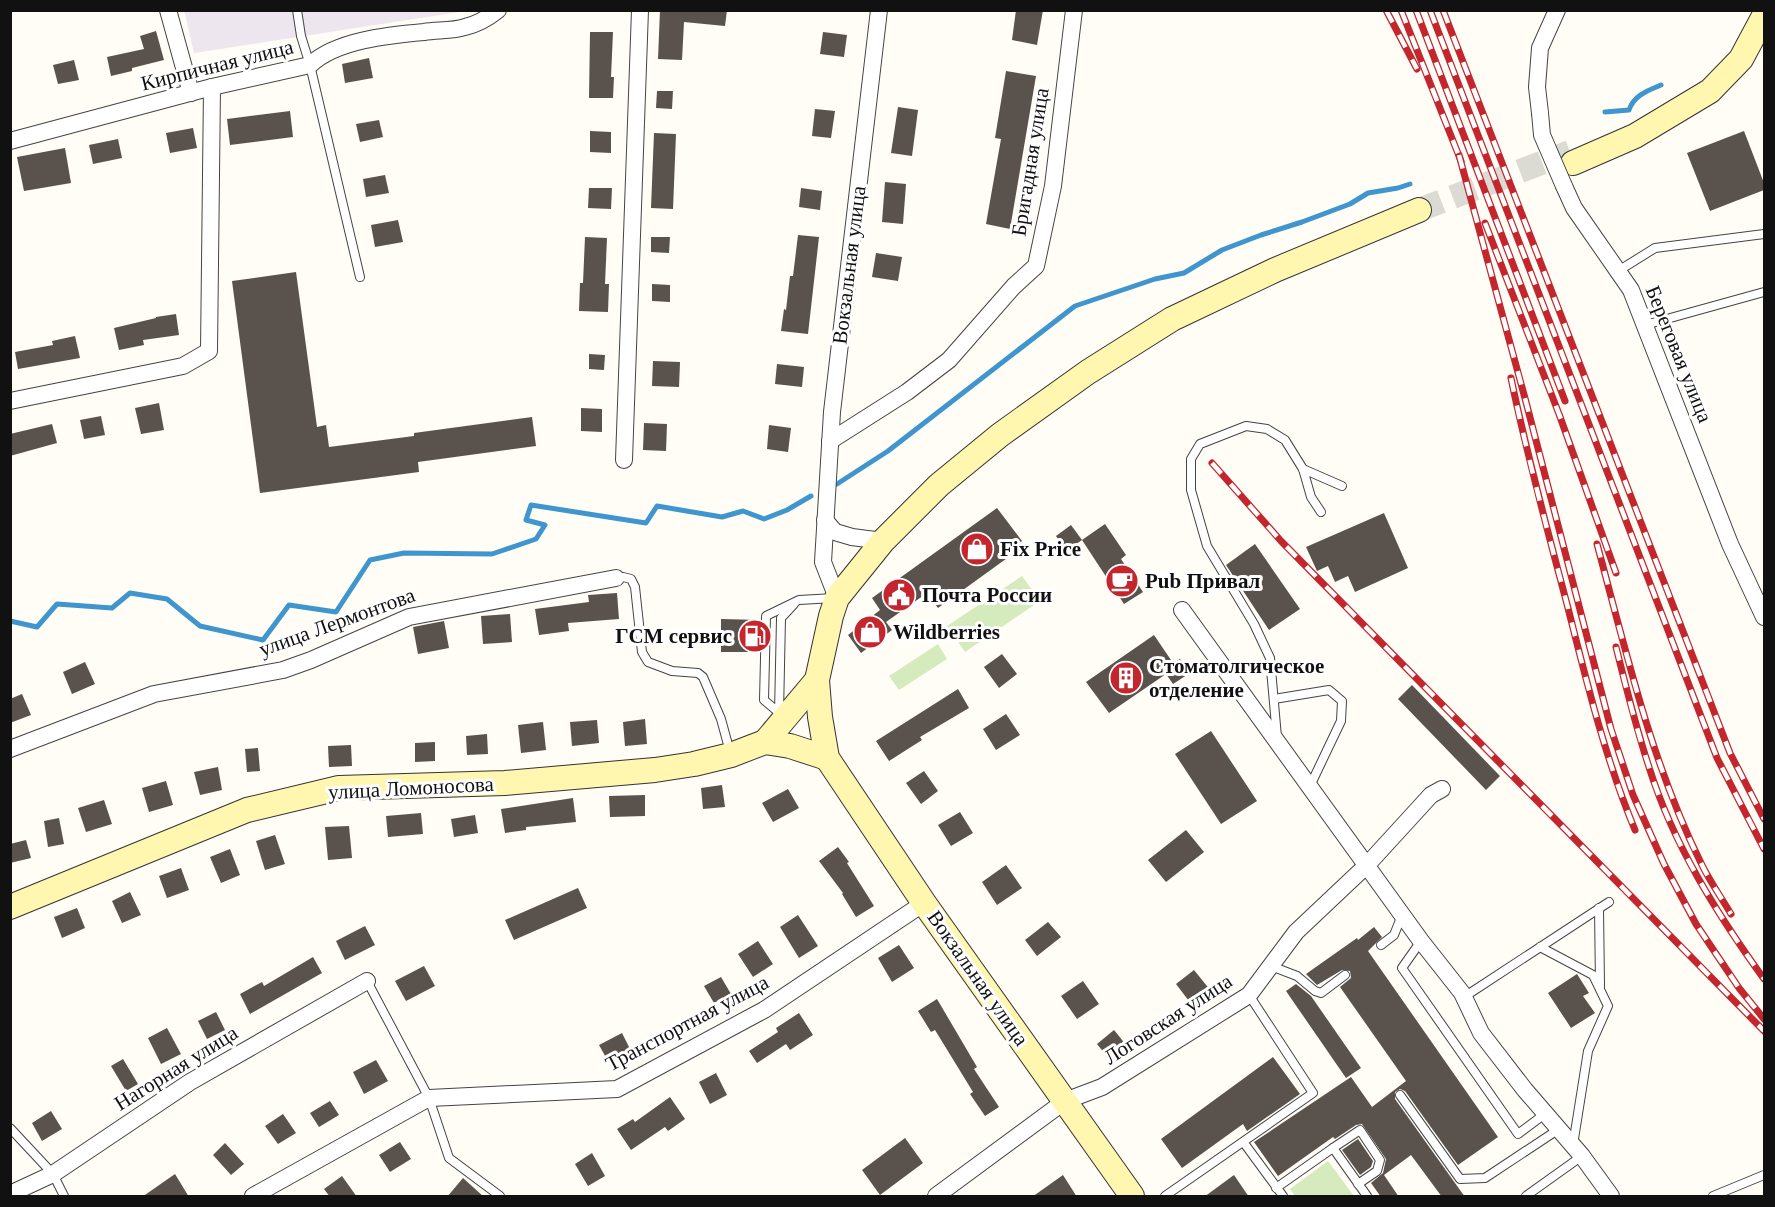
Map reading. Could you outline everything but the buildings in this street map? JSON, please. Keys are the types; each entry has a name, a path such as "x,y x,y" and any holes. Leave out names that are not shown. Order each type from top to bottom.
{"main road":[{"path":"1572,158 1635,136 1710,91 1742,59 1764,16"},
{"path":"817,680 783,716 765,742 790,746 827,758 817,680 823,643 837,598 883,541 939,486 1000,435 1088,372 1173,319 1275,270 1422,215"},
{"name":"улица Ломоносова","path":"10,907 247,810 339,788 505,783 655,770 731,755 765,742"},
{"name":"Вокзальная улица","path":"827,758 924,903 1132,1197"}],"street":[{"path":"168,10 191,93"},
{"name":"Кирпичная улица","path":"10,141 212,87 310,65 319,56 344,46 406,33 464,28 485,20 498,10"},
{"path":"624,460 640,10"},
{"name":"Вокзальная улица","path":"837,598 823,562 830,441 879,10"},
{"name":"Бригадная улица","path":"830,441 908,392 949,360 1014,286 1036,266 1053,186 1074,10"},
{"name":"Береговая улица","path":"1557,10 1540,48 1537,87 1542,135 1574,208 1631,290 1730,544 1764,617"},
{"path":"1764,10 1764,16"},
{"path":"10,401 183,366 209,351 212,87"},
{"path":"825,520 835,532 883,541"},
{"name":"улица Лермонтова","path":"10,749 154,694 283,670 409,617 616,578"},
{"path":"1182,610 1464,997 1481,1033 1525,1090 1578,1151 1611,1197"},
{"name":"Логовская улица","path":"936,1197 1065,1101 1102,1087 1249,995 1296,932 1367,865 1431,795 1442,789"},
{"name":"Транспортная улица","path":"253,1197 290,1174 429,1098 617,1089 764,1010 924,903"},
{"name":"Нагорная улица","path":"10,1194 53,1174 190,1082 367,981"}],"lane":[{"path":"297,10 301,36 310,65 360,277"},
{"path":"298,20 302,10"},
{"path":"1618,271 1654,248 1764,234"},
{"path":"1645,325 1764,292"},
{"path":"1277,741 1270,658 1254,624 1207,546 1191,490 1191,459 1200,444 1246,426 1266,429 1286,440 1303,469 1311,497 1321,512"},
{"path":"1303,469 1342,486"},
{"path":"616,578 631,579 635,587 642,652 648,662 672,671 698,673 703,677 721,719 731,755"},
{"path":"783,716 764,700 766,616 799,600 837,598"},
{"path":"783,716 781,618 799,600"},
{"path":"1274,699 1329,690 1342,701 1341,721 1310,786"},
{"path":"1464,997 1609,902"},
{"path":"1599,908 1600,989"},
{"path":"1381,945 1394,935 1403,915"},
{"path":"1421,941 1402,968 1518,1134 1546,1113"},
{"path":"1526,1197 1578,1151 1588,1051 1608,1006 1593,975 1540,947"},
{"path":"1271,966 1297,976 1315,991 1321,993 1345,975"},
{"path":"367,981 429,1098 449,1158 500,1197"},
{"path":"1165,1197 1313,1093 1249,995"},
{"path":"1400,1095 1460,1179 1485,1178 1559,1129"},
{"path":"10,1128 53,1174 64,1197"},
{"path":"1276,1188 1359,1130 1380,1160 1377,1171 1358,1184"},
{"path":"1244,1143 1283,1197"},
{"path":"1333,1148 1367,1197"},
{"path":"1713,1197 1764,1175"}],"shaded area":[{"path":"184,10 466,11 194,53"}],"green space":[{"path":"1022,576 1040,601 965,652 947,626"},
{"path":"938,644 947,659 899,690 889,676"},
{"path":"1328,1161 1354,1196 1295,1196 1290,1189"}],"waterway":[{"path":"1605,112 1629,110 1634,100 1661,85"},
{"path":"837,484 888,451 1075,306 1155,279 1184,273 1222,250 1350,204 1368,193 1410,184"},
{"path":"10,621 37,627 57,604 112,608 130,593 167,599 200,626 263,640 289,605 336,612 370,560 404,553 492,554 536,539 545,525 526,520 531,505 646,523 657,506 722,517 743,511 764,519 787,510 811,496"}],"tunnel":[{"path":"1419,210 1570,152"}],"railway":[{"path":"1386,10 1417,69"},
{"path":"1401,10 1461,161"},
{"path":"1416,10 1565,401"},
{"path":"1430,10 1717,758 1764,849"},
{"path":"1443,10 1730,753 1764,819"},
{"path":"1459,155 1611,729 1633,795 1664,864 1696,924 1739,988 1764,1019"},
{"path":"1485,223 1559,414 1616,573"},
{"path":"1511,378 1531,465 1590,692 1606,748 1635,830"},
{"path":"1212,463 1281,541 1764,1031"},
{"path":"1597,544 1641,706 1668,786 1701,863 1731,914"},
{"path":"1616,647 1644,752 1670,823 1713,904 1764,979"}],"place":[{"name":"Fix Price","path":"977,549"},
{"name":"Pub Привал","path":"1122,581"},
{"name":"Почта России","path":"899,595"},
{"name":"Wildberries","path":"870,632"},
{"name":"ГСМ сервис","path":"755,636"},
{"name":"Стоматолгическое отделение","path":"1126,678"}]}
